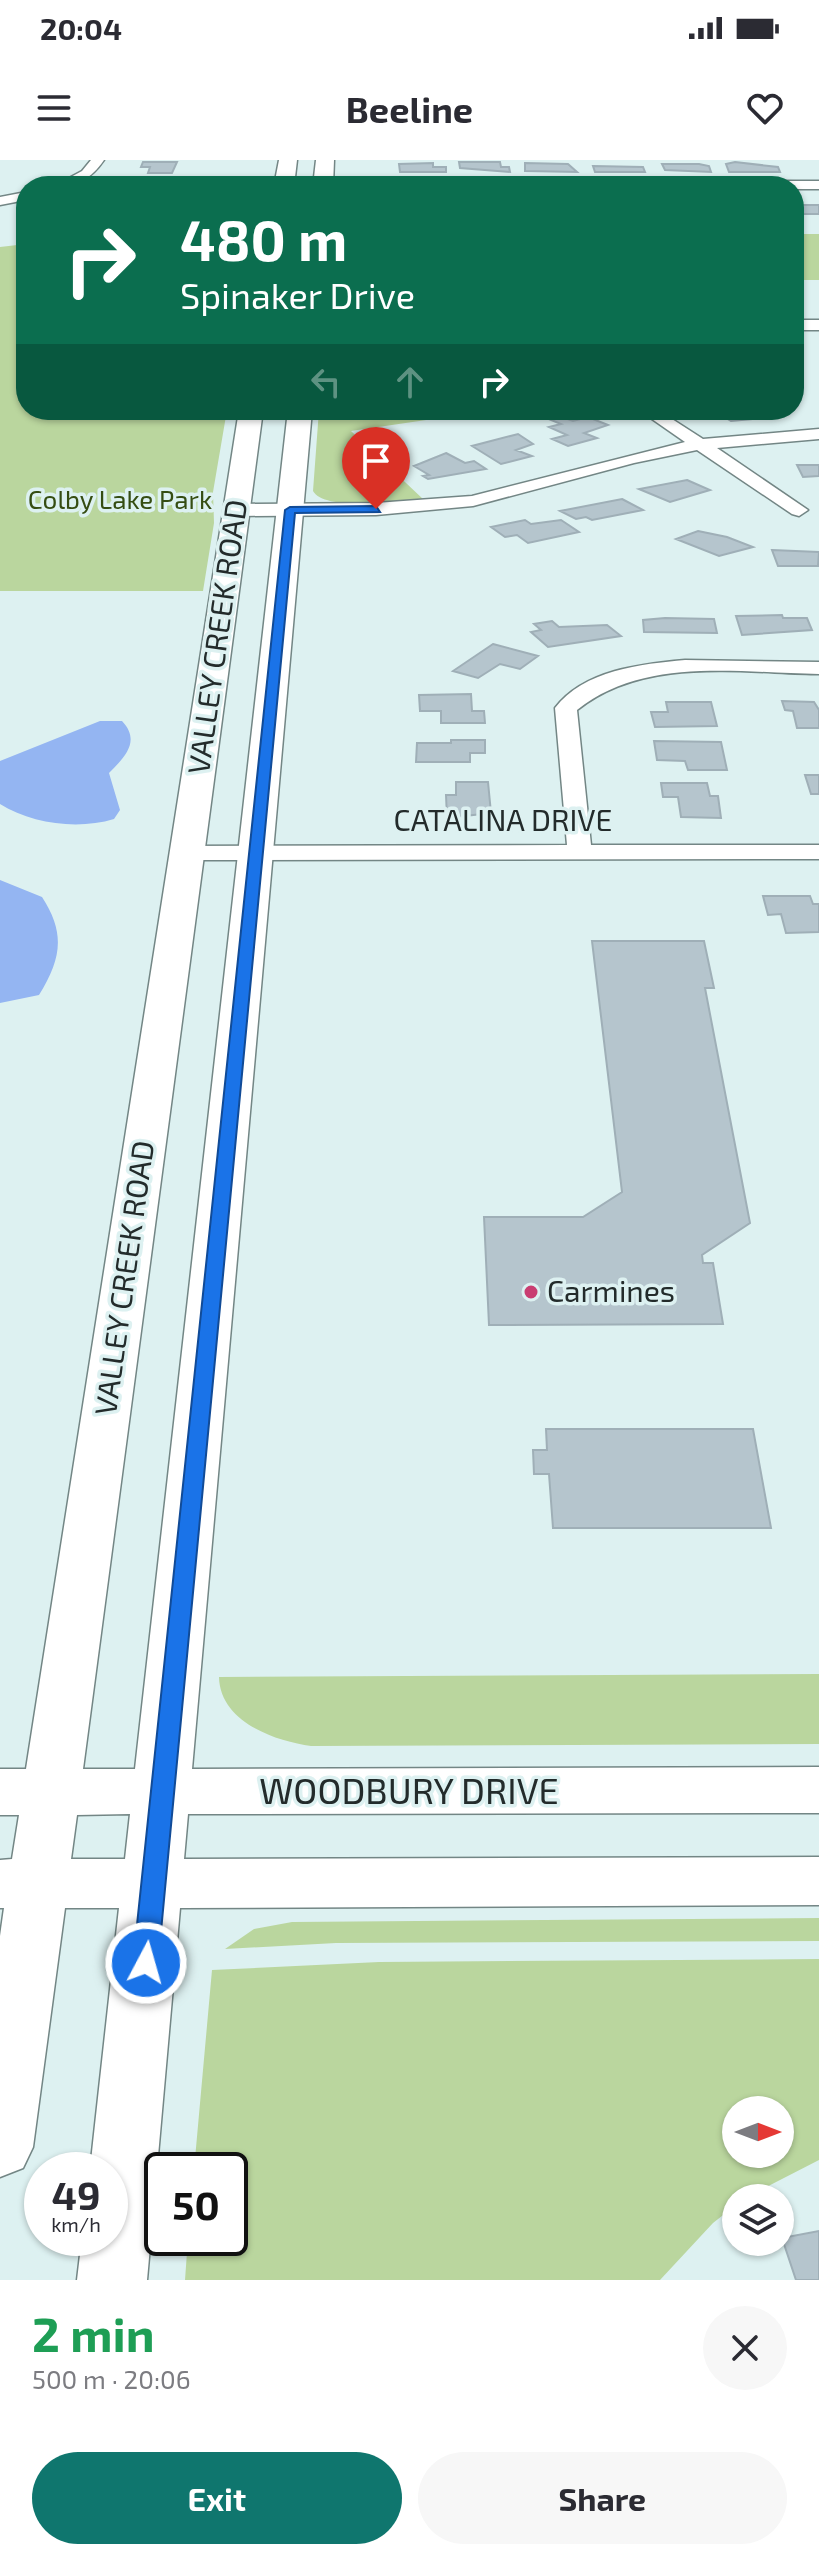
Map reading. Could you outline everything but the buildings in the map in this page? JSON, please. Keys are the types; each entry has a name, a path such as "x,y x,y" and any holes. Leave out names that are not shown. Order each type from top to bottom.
{"main road":[{"name":"VALLEY CREEK ROAD","path":"0,2147 25,1792 187,853 250,420"},
{"name":"VALLEY CREEK ROAD","path":"112,2280 164,1793 299,420"},
{"name":"WOODBURY DRIVE","path":"25,1792 819,1790"},
{"path":"19,1884 819,1881"}],"street":[{"path":"83,176 98,160"},
{"path":"662,420 799,510"},
{"path":"237,510 390,509 473,501 632,458 698,445 819,434"},
{"path":"580,853 566,708 577,695 596,683 647,671 819,668"},
{"name":"CATALINA DRIVE","path":"187,853 819,852"}],"green space":[{"path":"804,234 819,234 819,280 804,280"},
{"name":"Colby Lake Park","path":"16,245 16,420 225,420 213,492 214,523 203,591 0,591 0,247"},
{"path":"318,420 426,420 351,431 424,500 347,503 320,497 313,491"},
{"path":"819,1674 819,1744 311,1746 266,1734 239,1717 222,1693 219,1677"},
{"path":"819,1918 819,1941 336,1943 225,1949 254,1929 292,1922"},
{"path":"819,1959 819,2160 772,2184 722,2184 722,2216 660,2280 185,2280 187,2256 248,2256 248,2152 196,2152 212,1970 379,1962"}],"water":[{"path":"100,721 122,721 130,735 129,748 109,773 120,810 114,819 86,824 56,823 26,816 0,804 0,761"},
{"path":"0,880 42,897 55,923 58,946 52,970 39,995 0,1003"}],"place":[{"name":"Carmines","path":"531,1292"}],"route":[{"path":"146,1963 290,510 376,509"}]}
